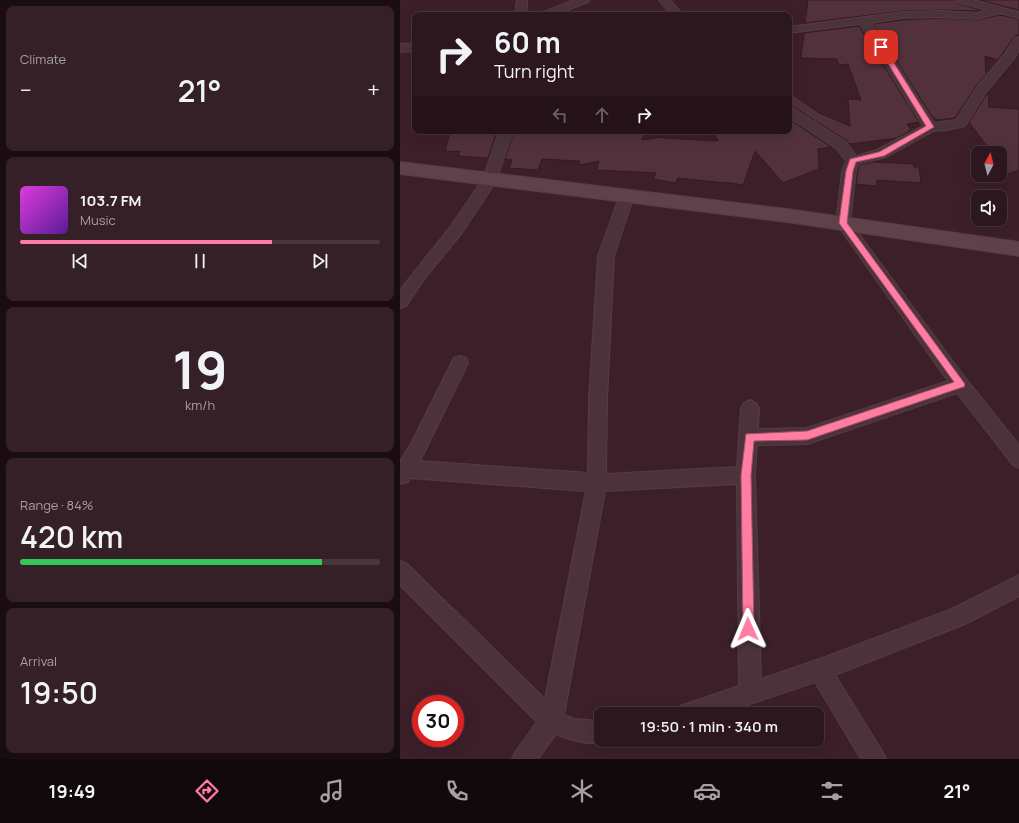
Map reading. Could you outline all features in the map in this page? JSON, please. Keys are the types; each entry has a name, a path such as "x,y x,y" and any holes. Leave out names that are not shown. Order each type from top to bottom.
{"street":[{"path":"521,12 522,0"},
{"path":"553,12 584,0"},
{"path":"664,0 674,12"},
{"path":"960,0 1019,15"},
{"path":"792,30 903,15 942,14 977,16 1000,10"},
{"path":"864,21 930,127"},
{"path":"853,161 881,154 930,127 947,126 960,123 981,90 1009,57 1019,40"},
{"path":"400,48 412,46"},
{"path":"792,113 841,146 853,161"},
{"path":"400,302 420,274 456,230 490,180 505,134"},
{"path":"853,161 849,171 843,223 960,384 1019,459"},
{"path":"400,168 843,223 971,244 1019,249"},
{"path":"524,759 552,721 597,483 598,399 606,256 627,195"},
{"path":"460,363 404,473 597,483 746,475"},
{"path":"750,437 807,436 960,384"},
{"path":"750,408 750,437 746,475 750,692"},
{"path":"400,571 552,721 574,730 594,731"},
{"path":"708,707 820,670 958,617 1019,585"},
{"path":"820,670 874,759"}],"building":[{"path":"808,0 954,0 956,3 981,10 903,11 805,23"},
{"path":"979,0 1019,0 1019,10"},
{"path":"1000,15 1019,19 1019,34 1014,37 998,60 985,56 986,74 976,86 955,118 937,120 931,115 873,24 903,20 942,18 977,20"},
{"path":"859,26 919,122 907,124 911,130 897,138 850,144 792,107 792,94 819,113 850,126 848,99 861,100 848,64 839,65 837,59 801,58 804,33"},
{"path":"988,92 989,107 1019,109 1019,170 1008,174 1007,146 987,146 969,122"},
{"path":"792,121 831,147 818,149 819,169 783,183 755,151 743,185 678,178 676,183 653,179 656,173 597,170 599,161 580,165 579,161 542,159 538,170 509,168 512,160 505,159 513,134 645,134 642,140 663,137 718,141 714,134 792,134"},
{"path":"449,134 496,134 488,158 458,156 460,151 445,152"},
{"path":"873,162 913,164 914,167 919,167 921,183 877,180 876,186 856,184 859,165"}],"route":[{"path":"748,629 746,475 750,437 807,436 960,384 843,223 849,171 853,161 881,154 930,127 881,47"}]}
